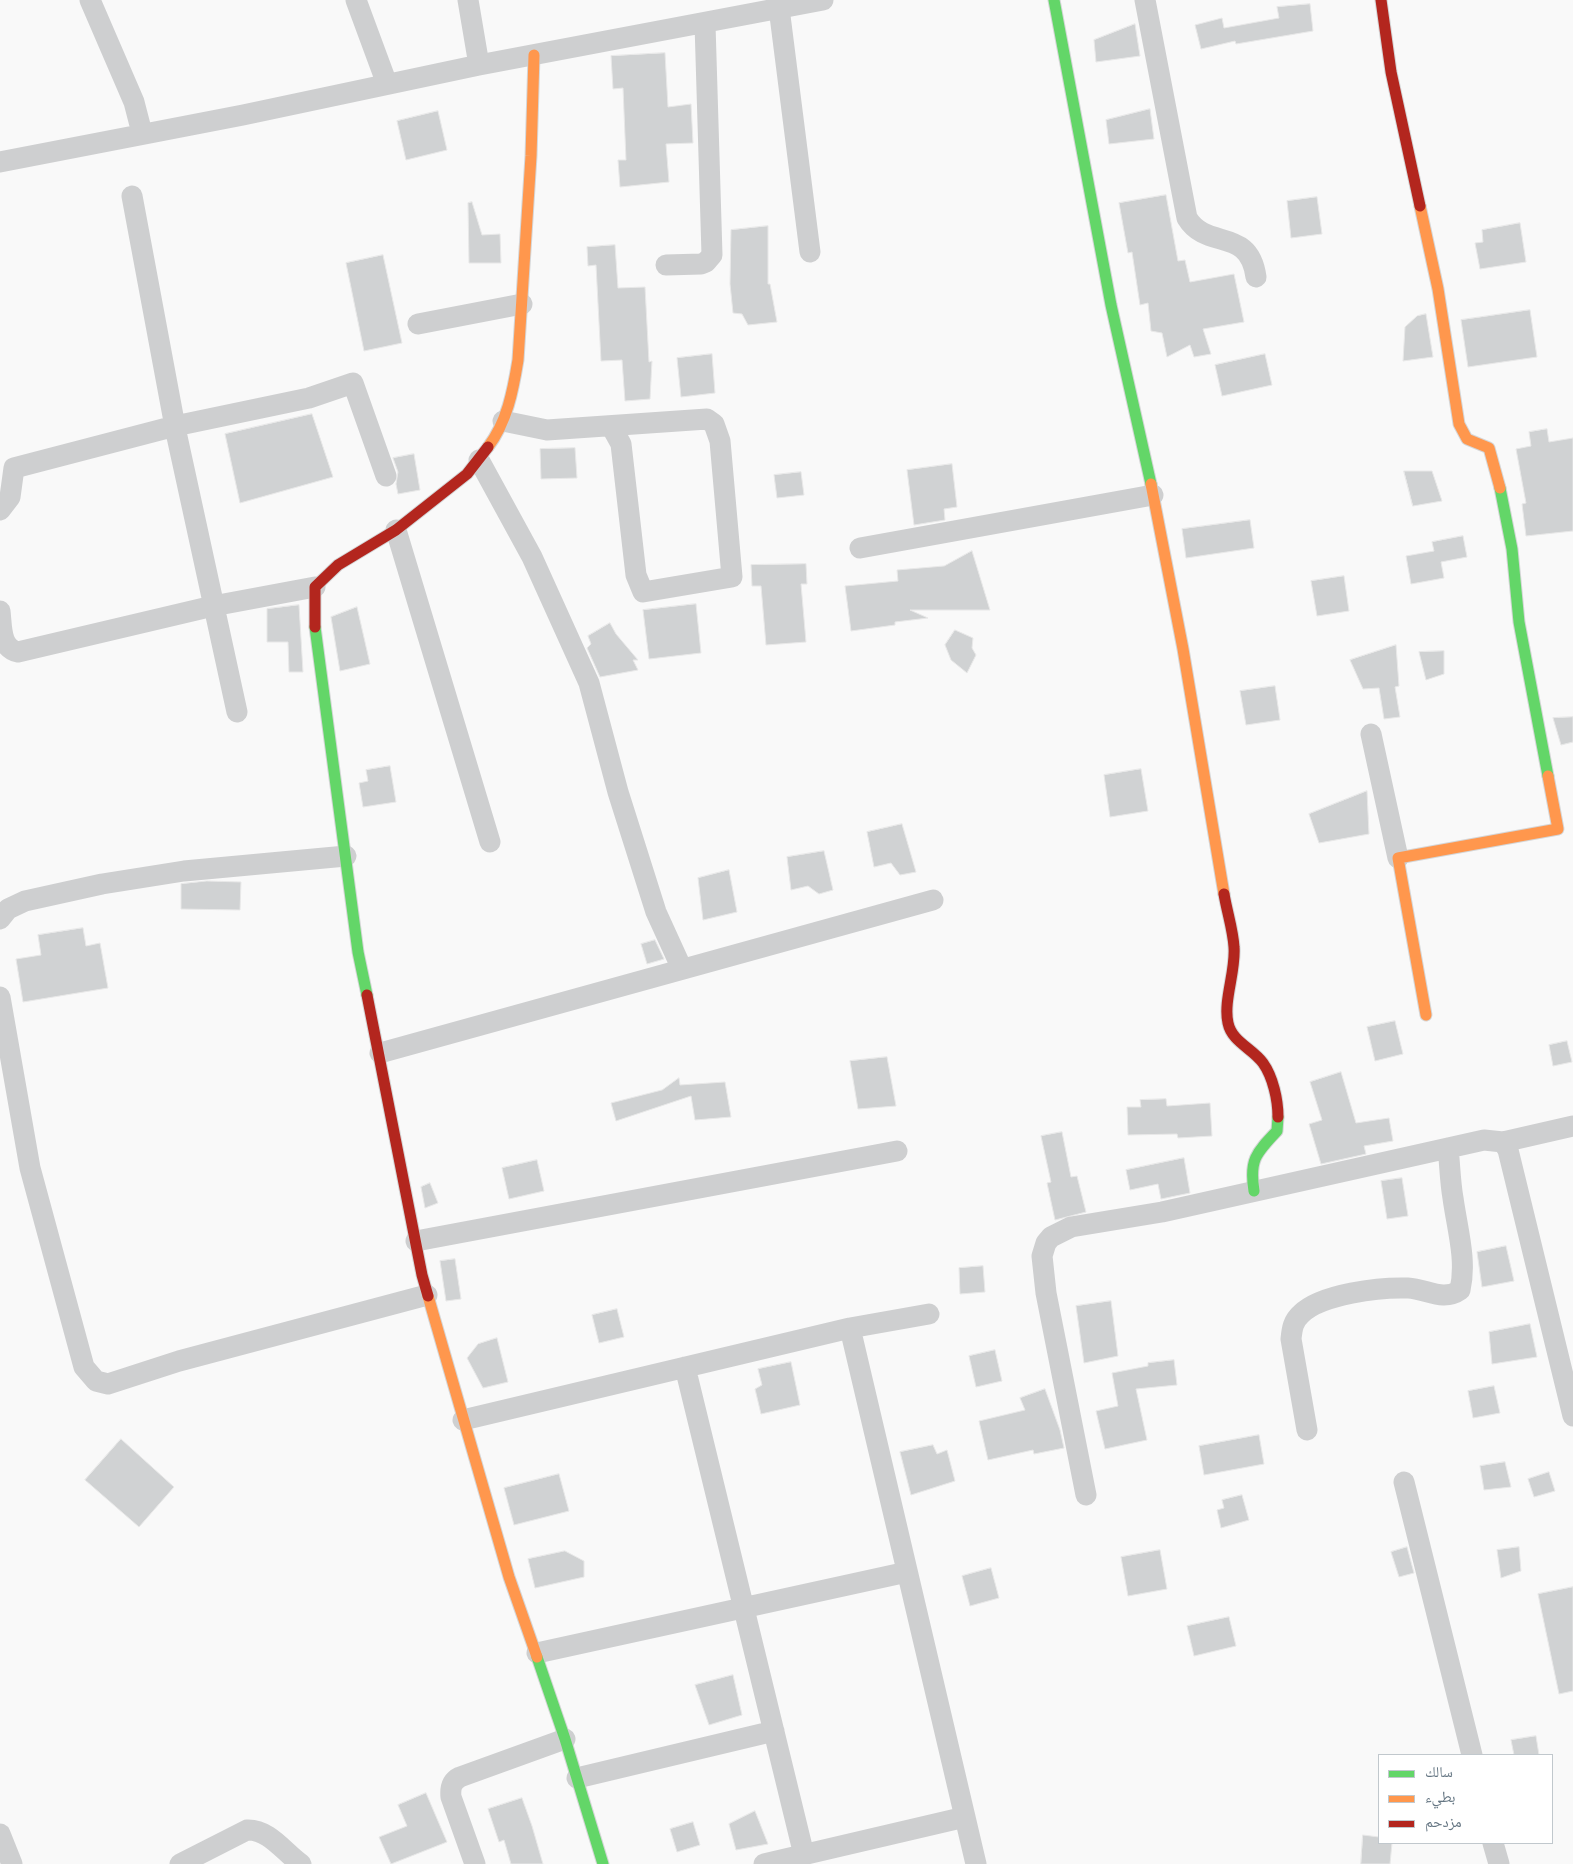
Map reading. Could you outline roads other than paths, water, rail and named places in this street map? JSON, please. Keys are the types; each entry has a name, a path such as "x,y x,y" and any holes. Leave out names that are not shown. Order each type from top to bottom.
{"street":[{"path":"90,0 134,102 142,133"},
{"path":"356,0 387,84"},
{"path":"468,0 479,65"},
{"path":"0,162 142,133 243,115 479,65 705,24 779,4 823,0"},
{"path":"1054,0 1111,305 1153,496 1183,650 1234,947 1233,975 1227,1011 1228,1023 1238,1041 1262,1063 1274,1088 1278,1105 1277,1131 1263,1146 1253,1163 1251,1172 1254,1191"},
{"path":"1145,0 1161,92 1187,218 1196,230 1242,247 1252,259 1256,277"},
{"path":"1381,0 1393,81 1438,289 1459,424 1465,438 1472,444 1489,448 1495,465 1514,560 1520,622 1558,829 1398,858"},
{"path":"779,4 810,252"},
{"path":"666,265 701,264 706,262 712,255 705,24"},
{"path":"0,611 4,643 10,650 18,652 213,606 315,587 338,565 396,530 452,486 479,460 498,434 513,392 518,360 534,55"},
{"path":"132,196 175,426 237,712"},
{"path":"418,324 522,304"},
{"path":"0,510 10,497 14,481 14,468 175,426 309,398 353,383 386,476"},
{"path":"503,421 547,430 707,419 714,424 720,441 732,577 643,592 636,575 621,444 611,426"},
{"path":"479,460 532,557 589,683 618,792 656,912 682,969"},
{"path":"860,548 1153,496"},
{"path":"396,530 490,842"},
{"path":"315,587 315,634 358,952 427,1295 509,1576 565,1739 602,1864"},
{"path":"1371,734 1398,858 1426,1015"},
{"path":"0,920 8,908 25,901 102,884 184,871 346,856"},
{"path":"380,1054 933,900"},
{"path":"0,997 30,1168 84,1367 96,1381 108,1384 179,1361 427,1295"},
{"path":"1086,1495 1046,1292 1042,1256 1046,1243 1057,1233 1070,1227 1162,1212 1484,1140 1502,1142 1573,1126"},
{"path":"1502,1142 1508,1150 1573,1416"},
{"path":"1307,1430 1291,1339 1293,1324 1301,1314 1314,1305 1362,1292 1409,1288 1444,1296 1453,1295 1460,1290 1463,1278 1462,1259 1452,1196 1448,1148"},
{"path":"416,1242 897,1151"},
{"path":"463,1420 850,1328 929,1314"},
{"path":"850,1328 976,1864"},
{"path":"685,1367 804,1855"},
{"path":"1404,1482 1472,1754"},
{"path":"537,1653 744,1606 907,1572"},
{"path":"577,1778 774,1731"},
{"path":"474,1864 451,1797 450,1788 453,1783 460,1777 565,1739"},
{"path":"764,1864 965,1817"},
{"path":"180,1864 247,1830 254,1830 274,1840 301,1864"},
{"path":"0,1834 12,1864"},
{"path":"1493,1844 1499,1864"}]}
